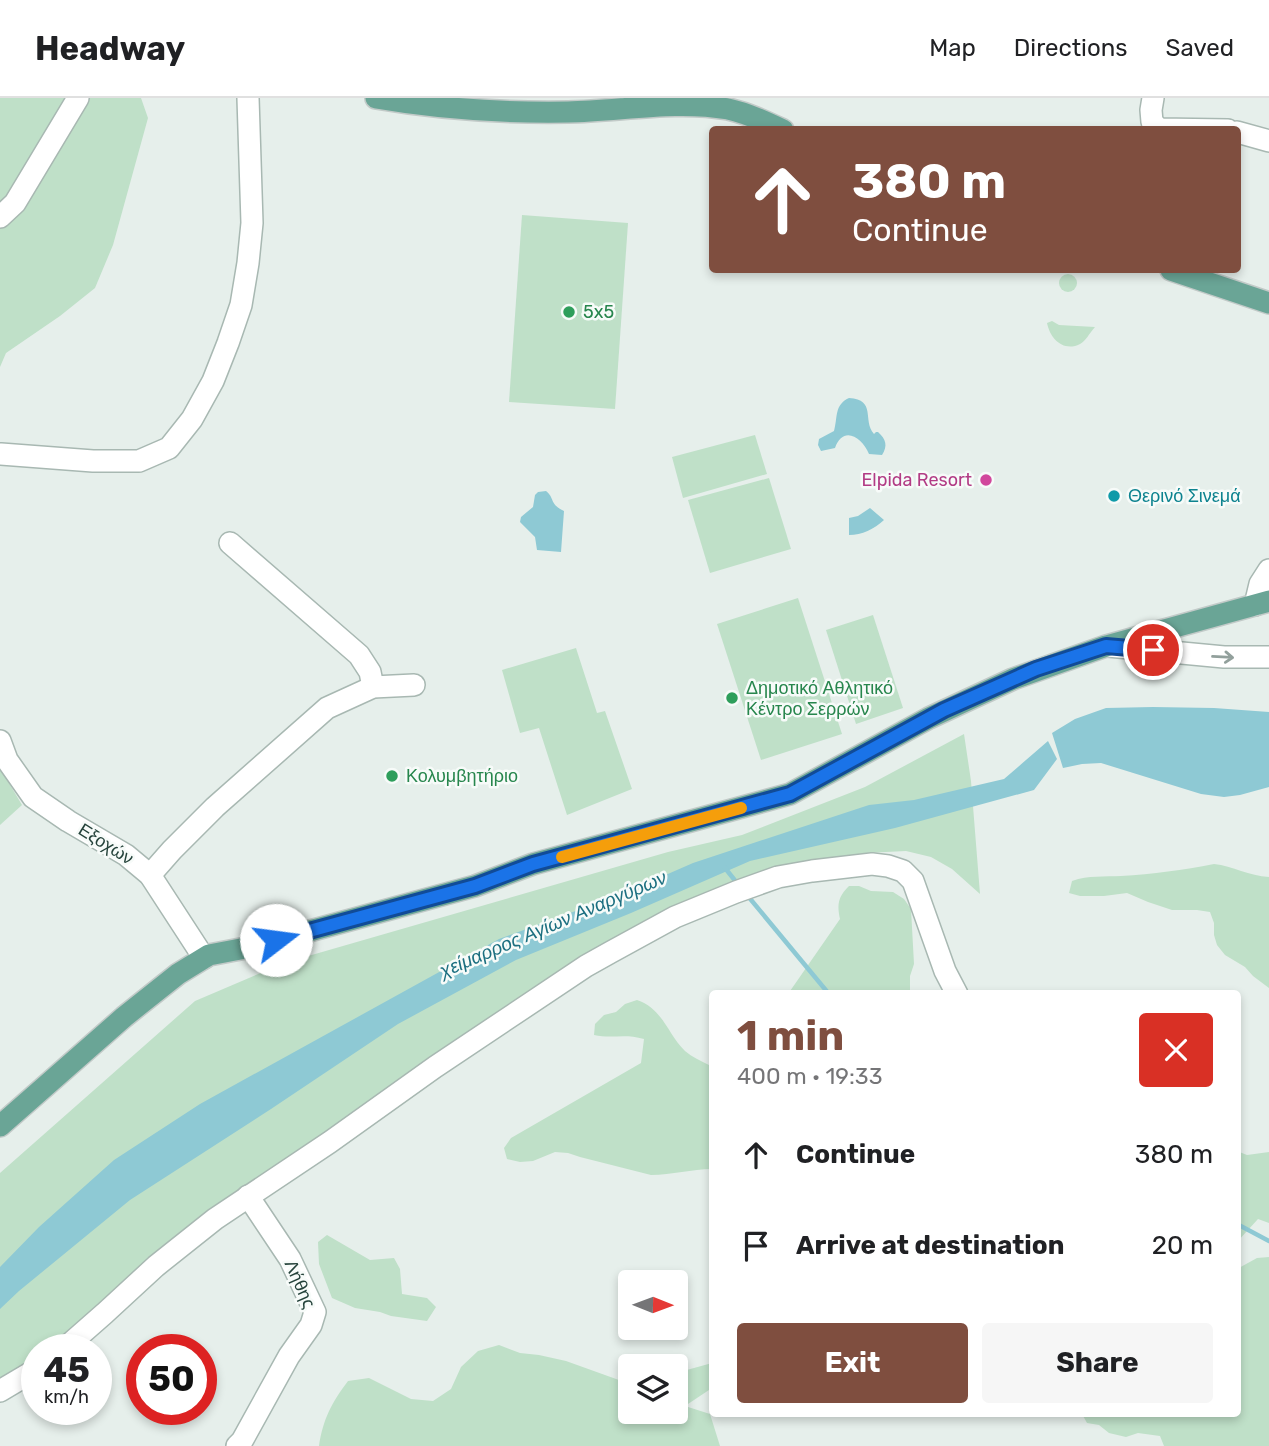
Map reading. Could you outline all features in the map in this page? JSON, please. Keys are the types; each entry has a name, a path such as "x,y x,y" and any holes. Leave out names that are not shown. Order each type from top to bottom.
{"main road":[{"path":"376,98 448,107 520,111 713,107 748,115 774,126"},
{"path":"1180,273 1269,303"},
{"path":"0,1126 124,1017 178,974 209,955 251,947 475,886 533,864 790,794 958,703 1036,669 1106,646 1262,603"}],"street":[{"path":"0,217 15,203 78,98"},
{"path":"1,454 93,461 139,461 169,447 192,419 213,380 241,305 252,223 248,98"},
{"path":"1153,98 1151,113 1152,122 1156,126"},
{"path":"1241,133 1269,141"},
{"path":"230,543 359,655 370,672 373,687"},
{"path":"1262,603 1260,584 1269,570"},
{"path":"1106,646 1224,657 1269,657"},
{"path":"149,875 215,807 327,708 373,687 414,685"},
{"name":"Εξοχών","path":"0,741 7,760 33,797 126,855 149,875 204,958"},
{"path":"81,1334 199,1231 435,1068 586,966 675,917 725,896 778,877 812,871 872,864 888,866 906,873 915,885 945,971 955,990"},
{"name":"Λήθης","path":"236,1446 242,1441 289,1356 311,1325 315,1312 290,1259 247,1196"},
{"path":"0,1391 21,1379"}],"green space":[{"path":"0,98 141,98 148,118 113,245 95,288 6,353 0,367"},
{"name":"5x5","path":"522,215 628,223 615,409 509,402"},
{"path":"1068,274 1074,277 1077,283 1074,289 1068,292 1062,289 1059,283 1062,277"},
{"path":"1052,321 1059,325 1095,327 1081,344 1067,346 1058,342 1051,334 1047,323"},
{"path":"755,435 767,474 683,498 672,457"},
{"path":"769,478 791,549 710,573 688,500"},
{"path":"798,598 842,734 761,760 717,624"},
{"path":"873,615 903,708 856,724 826,630"},
{"path":"576,648 597,713 605,711 632,789 567,815 539,728 520,733 502,670"},
{"path":"964,734 971,781 980,894 952,869 931,857 906,851 865,853 780,871 603,950 74,1334 21,1334 21,1371 0,1385 0,1173 195,1001 284,963 668,852 742,835 865,787"},
{"path":"0,768 22,805 0,825"},
{"path":"1214,864 1269,877 1269,988 1245,967 1225,955 1217,945 1210,912 1172,910 1127,893 1080,896 1069,893 1072,881 1084,878 1156,873"},
{"path":"849,886 893,892 904,899 911,909 914,964 910,976 910,990 791,990 840,919 839,901"},
{"path":"637,1000 653,1009 685,1051 709,1065 709,1169 651,1175 555,1152 533,1161 507,1159 504,1148 511,1138 641,1063 644,1039 594,1035 595,1024 604,1015 616,1012 625,1004"},
{"path":"1269,1152 1269,1223 1258,1219 1241,1238 1241,1153 1247,1155"},
{"path":"327,1235 370,1260 394,1258 400,1269 402,1294 427,1298 436,1307 427,1321 355,1308 332,1298 319,1264 318,1242"},
{"path":"1269,1257 1269,1446 1164,1446 1160,1436 1138,1433 1126,1437 1109,1433 1099,1425 1087,1423 1084,1417 1241,1417 1241,1267 1257,1258"},
{"path":"499,1345 520,1353 566,1361 618,1380 618,1424 688,1424 688,1407 709,1414 720,1446 319,1446 329,1411 348,1381 369,1378 411,1399 433,1401 451,1389 461,1367 478,1351"},
{"path":"709,1364 709,1390 688,1404 688,1370"}],"water":[{"path":"849,398 863,402 866,407 871,429 874,434 878,432 884,440 885,449 882,455 869,454 862,443 847,435 838,441 835,448 821,451 819,439 834,431 839,408"},
{"path":"546,491 556,506 564,511 561,552 537,550 535,537 520,522 521,517 533,507 535,495"},
{"path":"870,508 884,520 868,531 849,535 849,518"},
{"path":"1153,707 1269,712 1269,787 1224,797 1201,794 1101,763 1063,768 1052,733 1075,719 1106,708"},
{"name":"χείμαρρος Αγίων Αναργύρων","path":"1048,741 1057,759 1034,790 895,828 750,861 516,960 398,1024 130,1200 0,1309 0,1267 39,1227 114,1160 200,1104 499,939 622,894 693,863 869,805 914,800 1004,779"}],"waterway":[{"path":"725,868 737,883"},
{"path":"747,895 826,990"},
{"path":"1241,1226 1269,1241"}],"slow traffic":[{"path":"562,857 741,808"}],"place":[{"name":"5x5","path":"569,312"},
{"name":"Elpida Resort","path":"986,480"},
{"name":"Θερινό Σινεμά","path":"1114,496"},
{"name":"Δημοτικό Αθλητικό Κέντρο Σερρών","path":"732,698"},
{"name":"Κολυμβητήριο","path":"392,776"}],"route":[{"path":"276,940 475,886 533,864 790,794 944,710 1036,669 1106,646 1153,650"}]}
